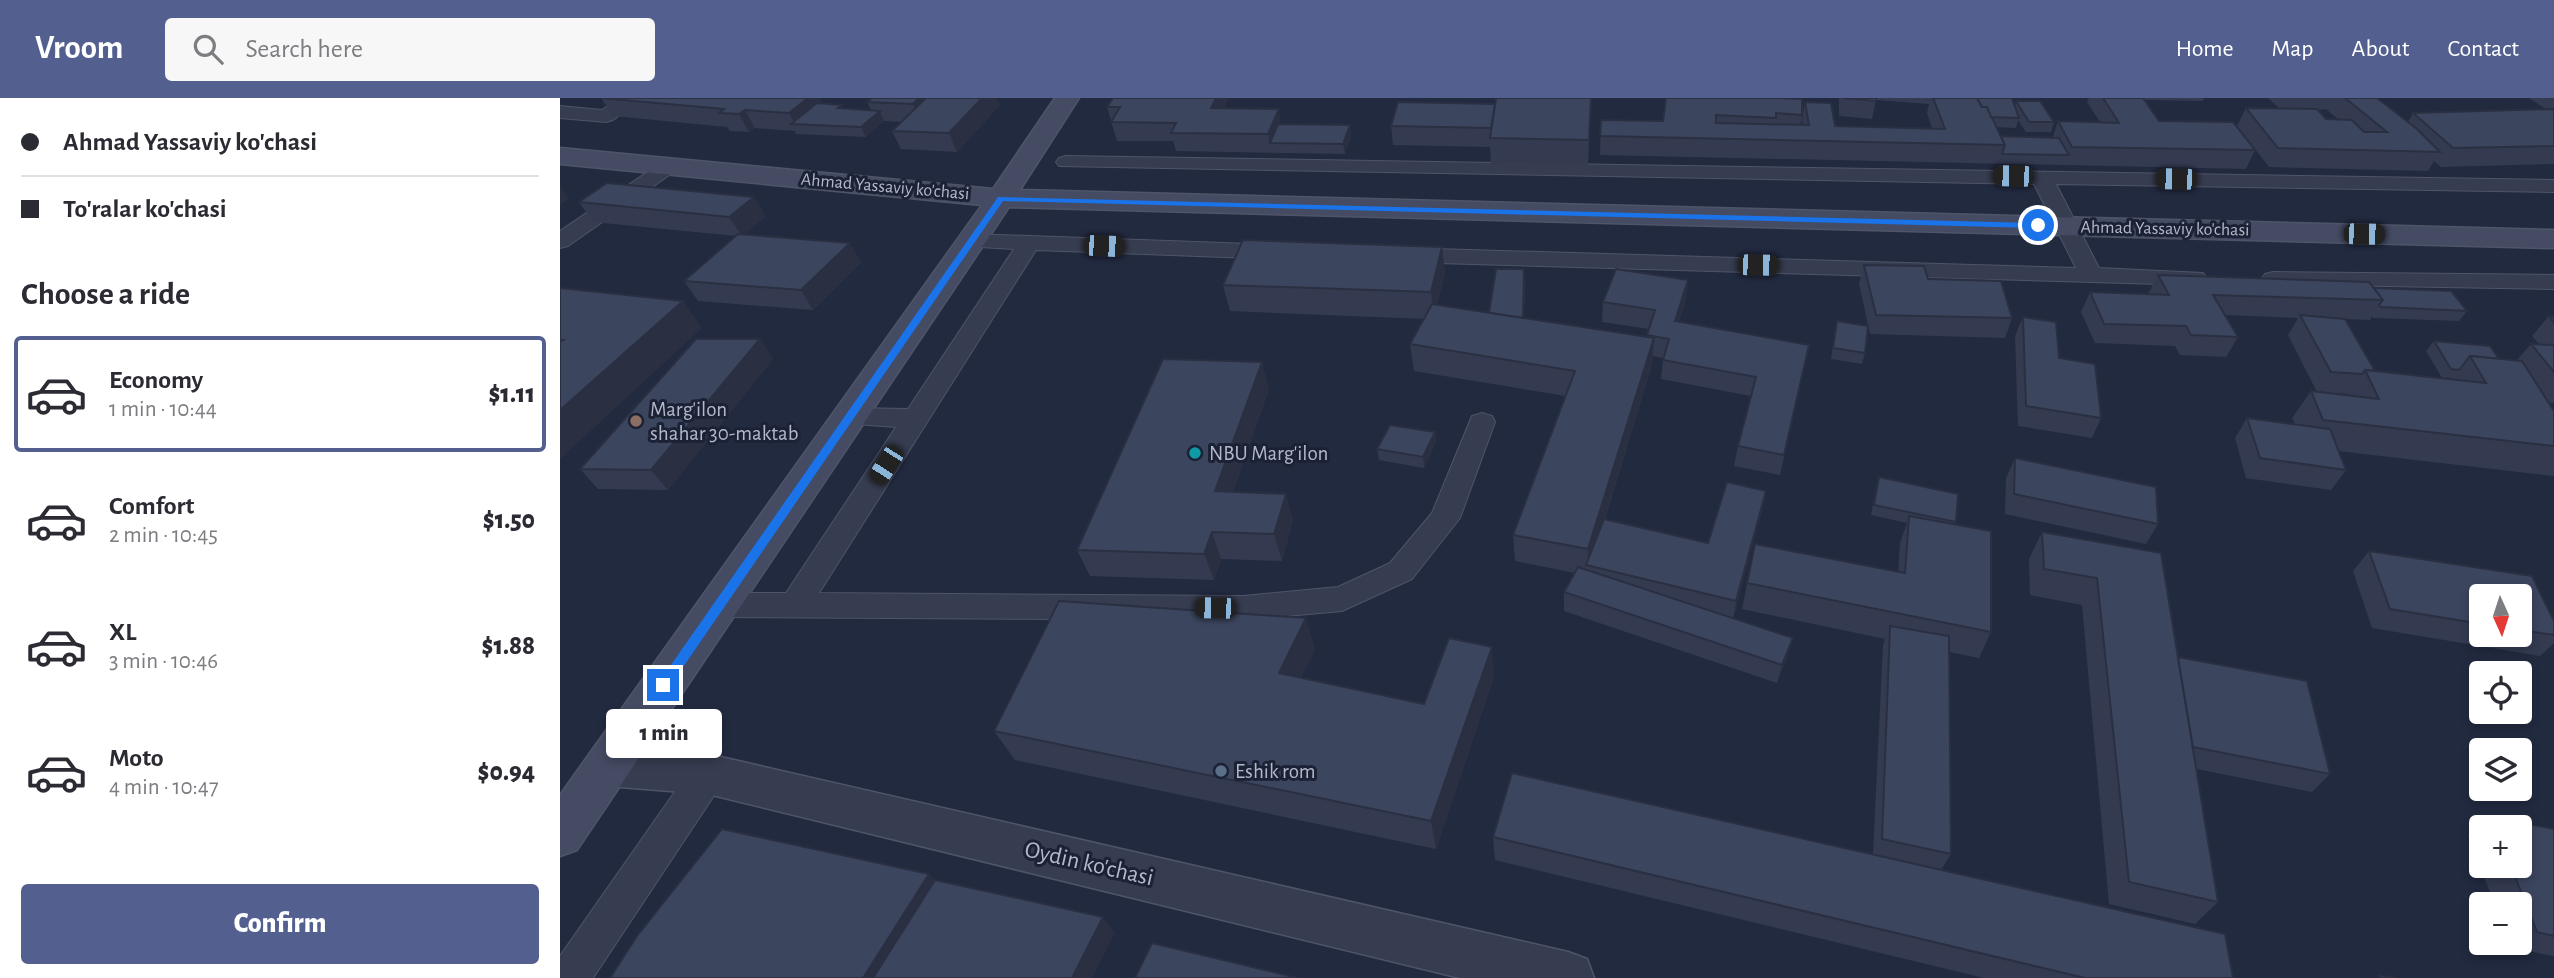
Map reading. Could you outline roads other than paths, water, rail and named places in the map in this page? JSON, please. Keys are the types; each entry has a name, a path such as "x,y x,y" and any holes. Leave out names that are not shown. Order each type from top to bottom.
{"main road":[{"path":"560,834 1001,198 1067,98"},
{"name":"Ahmad Yassaviy ko'chasi","path":"560,156 1001,198 2554,239"}],"street":[{"name":"Oydin ko'chasi","path":"607,766 708,774 1568,978"}],"lane":[{"path":"560,112 606,116 633,98"},
{"path":"1066,162 2554,186"},
{"path":"560,241 668,167"},
{"path":"2040,176 2091,275"},
{"path":"971,241 1299,252"},
{"path":"796,604 1029,243"},
{"path":"1383,255 2216,278"},
{"path":"2257,279 2554,282"},
{"path":"850,416 916,418"},
{"path":"719,605 1243,608 1342,599 1401,571 1445,518 1482,422"},
{"path":"569,978 708,774"}],"place":[{"name":"Marg'ilon shahar 30-maktab","path":"636,421"},
{"name":"NBU Marg'ilon","path":"1195,453"},
{"name":"Eshik rom","path":"1221,771"}]}
